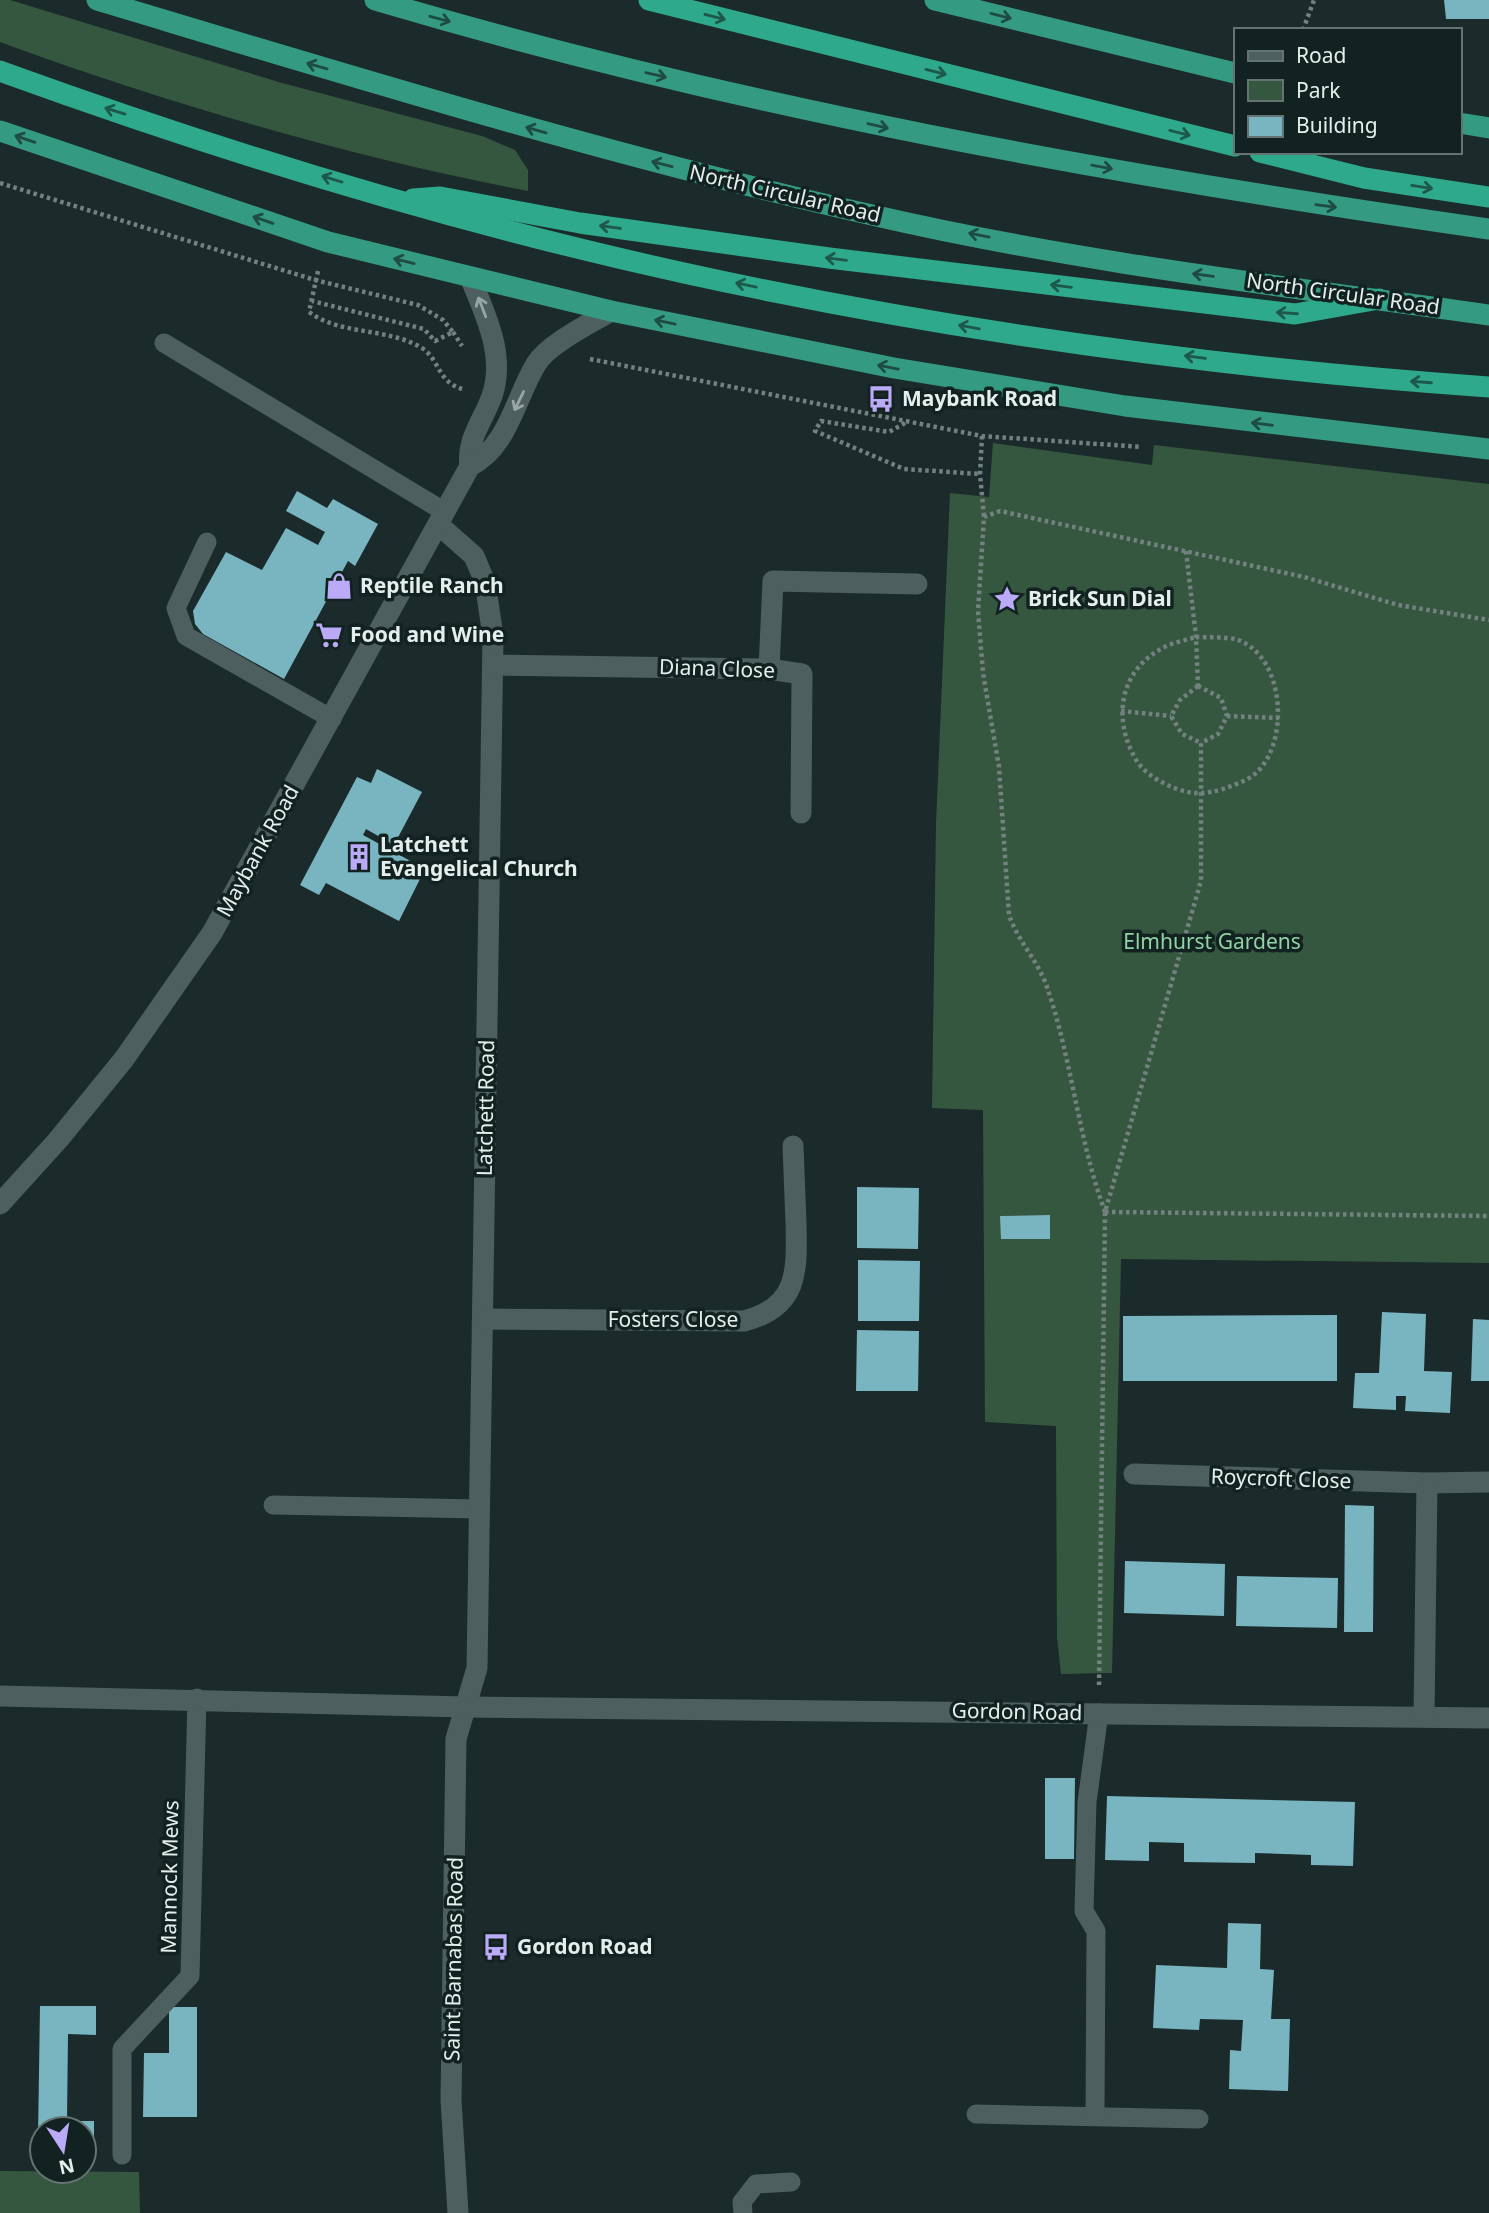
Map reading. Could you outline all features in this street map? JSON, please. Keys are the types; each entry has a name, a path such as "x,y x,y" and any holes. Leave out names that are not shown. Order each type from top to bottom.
{"highway":[{"name":"North Circular Road","path":"97,0 601,149 875,216 1156,268 1489,315"},
{"path":"374,0 590,60 895,130 1255,195 1489,229"},
{"path":"649,0 1234,146"},
{"path":"935,0 1234,73"},
{"path":"0,71 89,103 397,200 683,273 842,305 1009,334 1350,377 1489,387"},
{"path":"1461,123 1489,128"},
{"path":"0,131 328,242 611,311 894,369 1125,406 1489,449"},
{"path":"1268,154 1364,178 1489,197"},
{"path":"397,200 440,197 580,223 829,258 1295,314 1378,299"}],"street":[{"name":"Maybank Road","path":"470,277 494,337 496,366 493,394 467,449 470,466"},
{"name":"Maybank Road","path":"0,1204 58,1140 166,1003 212,933 470,466 487,458 518,404 537,362 611,311"},
{"name":"Latchett Road","path":"442,519 474,556 485,583 492,615 477,1668 466,1707"},
{"path":"769,669 773,581 917,584"},
{"name":"Diana Close","path":"493,665 769,669 802,674 801,813"},
{"name":"Fosters Close","path":"483,1319 744,1321 762,1316 783,1299 796,1272 793,1146"},
{"name":"Roycroft Close","path":"1135,1474 1427,1483 1489,1482"},
{"path":"1424,1717 1427,1483"},
{"name":"Gordon Road","path":"0,1696 197,1698 466,1707 1489,1718"},
{"name":"Saint Barnabas Road","path":"458,2213 451,2100 456,1739 466,1707"}],"lane":[{"path":"164,343 442,519"},
{"path":"207,542 176,608 186,636 332,719"},
{"path":"273,1505 480,1509"},
{"name":"Mannock Mews","path":"122,2155 122,2049 191,1976 197,1698"},
{"path":"1094,2116 1096,1931 1084,1911 1087,1802 1099,1713"},
{"path":"976,2114 1199,2119"},
{"path":"743,2213 742,2202 756,2184 791,2182"}],"path":[{"path":"1304,28 1314,0"},
{"path":"0,183 315,280 418,305 443,320 453,332 435,341 424,329 312,301"},
{"path":"315,280 309,312 324,323 399,339 424,349 448,384 470,391"},
{"path":"579,357 982,436 1142,447"},
{"path":"906,423 889,432 821,421 815,431 904,469 981,474"},
{"path":"982,436 984,517 978,611 984,673 999,767 1009,915 1016,935 1046,983 1060,1031 1090,1170 1105,1212"},
{"path":"984,517 1000,511 1304,577 1398,605 1489,620"},
{"path":"1185,550 1196,637 1198,686"},
{"path":"1196,637 1239,640 1256,654 1269,667 1279,718 1271,752 1256,772 1237,785 1201,795 1164,784 1140,767 1126,742 1121,711 1126,683 1145,661 1161,648 1196,637"},
{"path":"1171,716 1180,700 1198,686"},
{"path":"1198,686 1221,698 1227,716 1218,734 1200,743"},
{"path":"1121,711 1171,716"},
{"path":"1171,716 1182,734 1200,743"},
{"path":"1227,716 1279,718"},
{"path":"1099,1713 1105,1212 1201,881 1200,743"},
{"path":"1105,1212 1489,1216"}],"green space":[{"path":"0,0 10,0 282,83 482,136 515,150 528,170 528,191 395,162 261,127 63,65 0,42"},
{"name":"Elmhurst Gardens","path":"993,443 1152,465 1154,445 1489,484 1489,1263 1121,1259 1112,1673 1061,1674 1057,1637 1056,1426 985,1422 983,1110 932,1108 936,824 950,493 989,497"},
{"path":"0,2171 28,2171 28,2185 98,2185 98,2172 139,2172 140,2213 0,2213"}],"building":[{"path":"1444,0 1489,0 1489,19 1446,19"},
{"path":"297,491 327,508 333,499 378,524 355,566 348,561 284,679 203,634 195,624 193,611 226,552 262,570 286,528 318,545 325,532 286,511"},
{"name":"Latchett Evangelical Church","path":"377,769 422,792 394,845 366,829 363,835 425,869 399,921 326,883 319,895 300,885 357,777 371,783"},
{"path":"857,1187 919,1188 918,1249 857,1248"},
{"path":"1050,1215 1050,1239 1001,1239 1000,1216"},
{"path":"858,1260 920,1261 919,1321 858,1321"},
{"path":"1382,1312 1426,1314 1424,1371 1452,1372 1450,1413 1405,1411 1406,1396 1396,1396 1396,1410 1353,1408 1355,1373 1379,1373"},
{"path":"1337,1315 1337,1381 1123,1381 1123,1316"},
{"path":"1473,1319 1489,1320 1489,1381 1471,1381"},
{"path":"857,1330 919,1331 918,1391 856,1391"},
{"path":"1345,1505 1374,1506 1373,1632 1344,1632"},
{"path":"1125,1561 1225,1564 1224,1616 1124,1613"},
{"path":"1237,1576 1338,1578 1337,1628 1236,1626"},
{"path":"1045,1778 1075,1778 1074,1859 1045,1859"},
{"path":"1107,1796 1355,1802 1353,1866 1311,1865 1311,1855 1255,1853 1255,1863 1184,1862 1184,1843 1149,1842 1149,1861 1105,1860"},
{"path":"1228,1923 1261,1924 1260,1969 1274,1970 1271,2019 1290,2019 1288,2091 1229,2089 1230,2050 1241,2051 1243,2020 1200,2019 1199,2030 1153,2028 1156,1965 1227,1968"},
{"path":"40,2006 96,2006 96,2035 68,2034 67,2115 38,2115"},
{"path":"169,2007 197,2007 197,2117 143,2117 144,2053 169,2053"}],"place":[{"name":"Maybank Road","path":"881,399"},
{"name":"Reptile Ranch","path":"339,586"},
{"name":"Brick Sun Dial","path":"1007,599"},
{"name":"Food and Wine","path":"329,635"},
{"name":"Latchett Evangelical Church","path":"359,857"},
{"name":"Gordon Road","path":"496,1947"}]}
